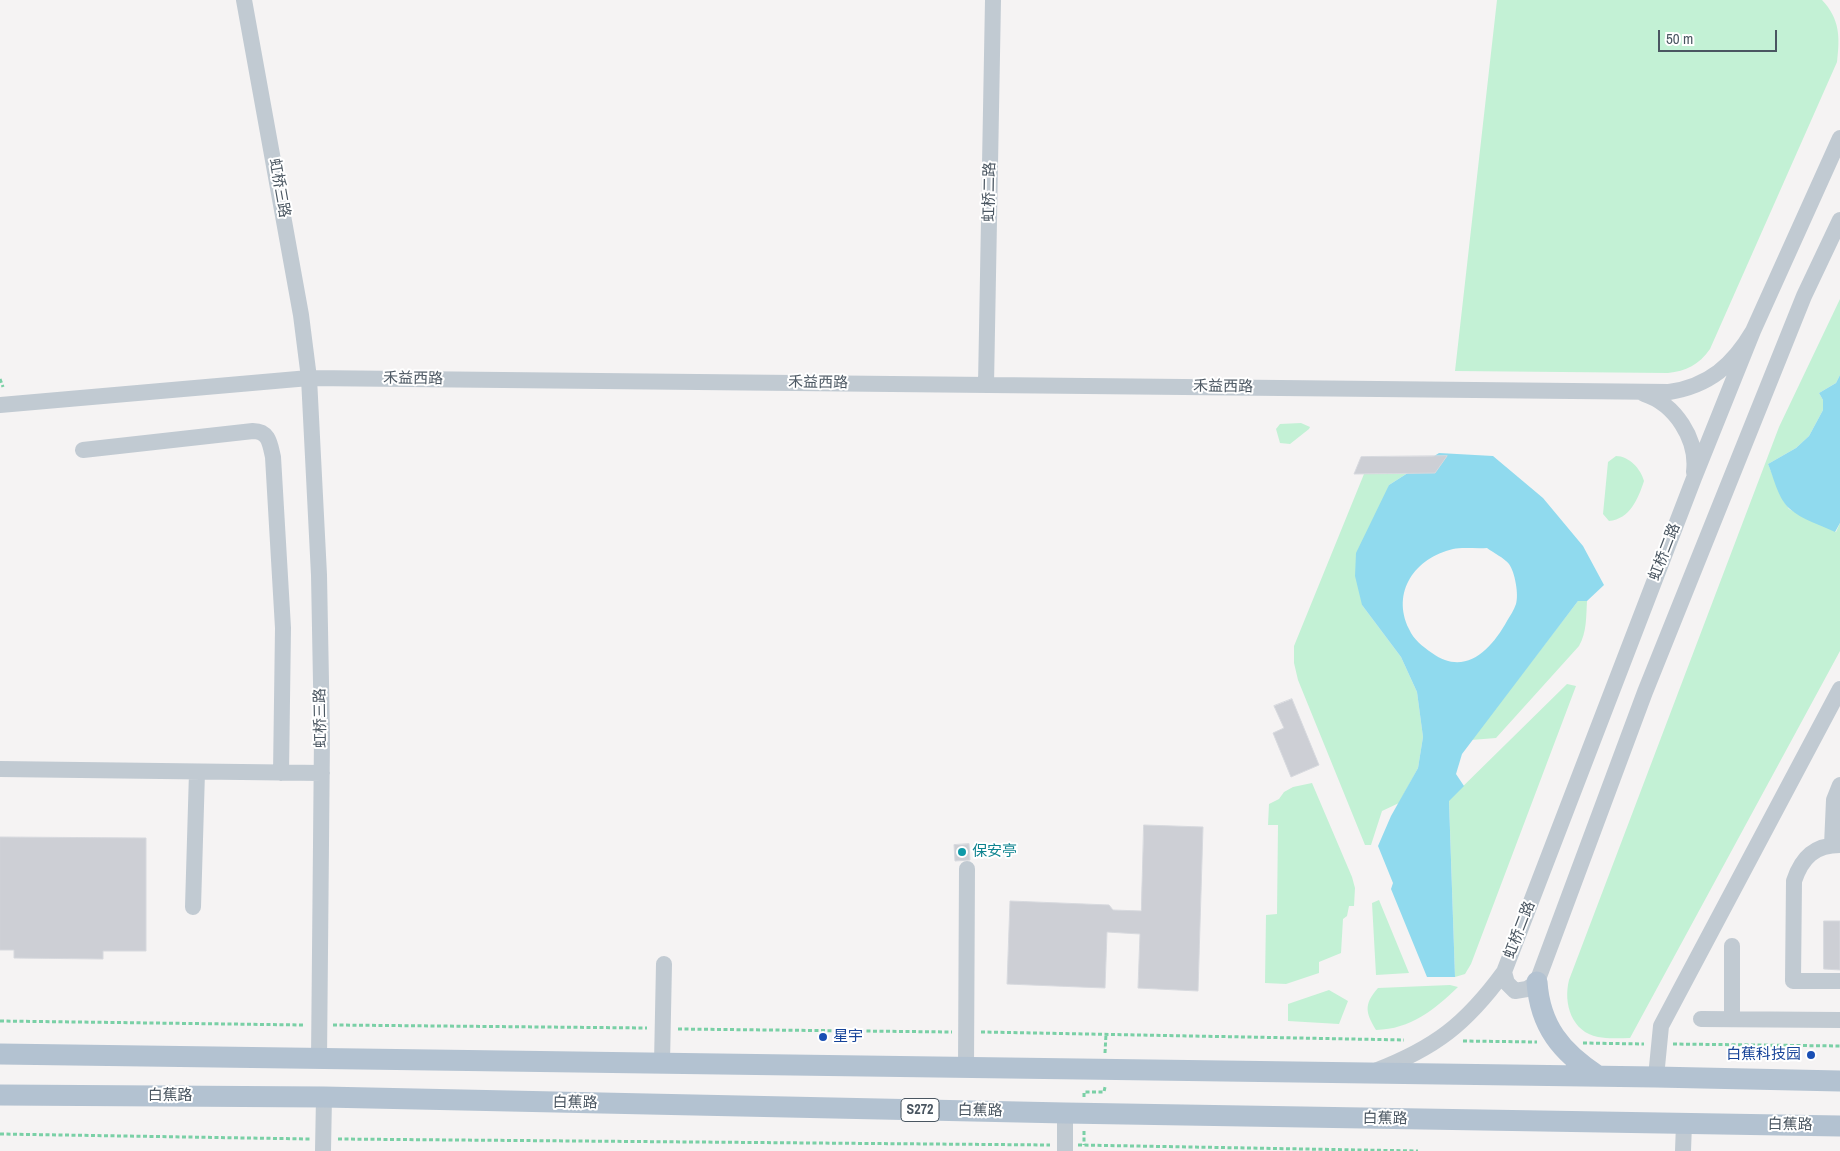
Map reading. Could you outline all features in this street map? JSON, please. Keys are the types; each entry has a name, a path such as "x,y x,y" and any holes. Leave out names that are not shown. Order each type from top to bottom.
{"main road":[{"path":"1537,982 1541,1010 1546,1023 1558,1042 1585,1068 1598,1076"},
{"path":"0,1054 1840,1081"},
{"name":"白蕉路","path":"0,1095 324,1097 1074,1113 1840,1126"}],"street":[{"name":"虹桥三路","path":"244,0 301,315 309,378"},
{"name":"虹桥三路","path":"252,0 307,315 319,575 322,773 319,1059"},
{"name":"虹桥二路","path":"986,385 993,0"},
{"name":"虹桥二路","path":"1370,1073 1409,1057 1438,1040 1473,1011 1504,972 1694,478 1754,330 1840,138"},
{"path":"1504,972 1507,983 1515,991 1528,989 1537,982 1645,692 1804,296 1840,220"},
{"name":"禾益西路","path":"0,405 309,378 1669,392 1686,389 1717,374 1743,349 1754,330"},
{"path":"1637,391 1661,402 1672,411 1682,424 1693,450 1694,478"},
{"path":"83,450 253,431 262,432 268,438 273,457 283,628 281,773"},
{"path":"1656,1077 1661,1026 1840,689"},
{"path":"0,769 322,773"},
{"path":"193,908 197,772"},
{"path":"1838,795 1836,845 1819,849 1807,856 1799,867 1794,880 1793,981 1840,981"},
{"path":"966,1067 967,869"},
{"path":"1732,946 1732,1019"},
{"path":"662,1063 664,964"},
{"path":"1701,1019 1840,1020"},
{"path":"323,1145 324,1097"},
{"path":"1065,1148 1074,1113"},
{"path":"1683,1151 1684,1124"}],"path":[{"path":"0,379 4,387"},
{"path":"0,1021 967,1032 1409,1040"},
{"path":"1084,1145 1074,1113 1084,1092 1104,1092 1106,1034"},
{"path":"1438,1040 1840,1046"},
{"path":"0,1134 323,1145 1065,1148 1084,1145 1418,1151"}],"green space":[{"path":"1497,0 1822,0 1832,14 1838,36 1837,62 1710,349 1692,366 1681,371 1668,373 1455,371"},
{"path":"1840,299 1840,375 1836,383 1819,393 1823,400 1823,410 1809,436 1796,448 1768,464 1783,500 1789,509 1836,532 1840,523 1840,651 1630,1038 1606,1038 1589,1034 1576,1023 1572,1016 1567,998 1569,980 1779,427"},
{"path":"1301,423 1310,427 1309,429 1290,444 1280,443 1276,429 1280,424"},
{"path":"1616,456 1625,458 1634,464 1644,481 1636,501 1628,512 1609,521 1603,514 1608,462"},
{"path":"1364,474 1406,474 1389,485 1362,605 1401,657 1417,692 1423,737 1418,768 1399,803 1382,811 1371,845 1365,845 1298,680 1294,663 1294,646"},
{"path":"1578,601 1587,601 1585,630 1579,646 1496,738 1471,740"},
{"path":"1567,684 1576,686 1471,964 1465,974 1455,977 1449,800"},
{"path":"1312,783 1352,877 1355,888 1354,906 1349,906 1347,916 1343,919 1341,953 1319,962 1319,973 1286,984 1265,983 1266,915 1277,914 1278,825 1268,825 1269,804 1279,799 1284,792 1293,787"},
{"path":"1379,900 1409,973 1376,975 1372,903"},
{"path":"1450,985 1458,987 1421,1017 1400,1026 1376,1030 1368,1014 1368,1004 1378,988"},
{"path":"1329,990 1348,1001 1339,1024 1288,1021 1288,1004"}],"water":[{"path":"1840,375 1840,523 1835,532 1795,513 1786,505 1779,494 1768,464 1796,448 1809,436 1823,410 1823,400 1819,393 1836,383"},
{"path":"1439,453 1493,456 1543,498 1583,546 1604,585 1587,601 1578,601 1462,754 1456,774 1464,786 1449,801 1455,977 1427,977 1391,889 1393,883 1378,846 1391,816 1418,768 1423,737 1417,692 1401,657 1362,605 1355,576 1356,553 1389,485","holes":["1457,548 1487,548 1509,564 1511,568 1517,589 1515,606 1501,632 1476,657 1466,661 1444,660 1422,645 1411,633 1404,615 1403,602 1405,590 1410,578 1418,569 1428,560 1439,554"]}],"building":[{"path":"1447,456 1435,473 1354,474 1361,457"},
{"path":"1292,699 1319,765 1291,777 1273,733 1284,728 1274,706"},
{"path":"1144,825 1203,827 1198,991 1138,988 1140,934 1107,932 1105,988 1007,984 1010,901 1109,905 1113,910 1141,911"},
{"path":"0,837 146,838 146,951 103,951 103,959 14,958 14,950 0,950"},
{"name":"保安亭","path":"969,844 970,860 955,861 954,845"},
{"path":"1824,921 1840,921 1840,970 1824,969"}],"place":[{"name":"保安亭","path":"962,852"},
{"name":"星宇","path":"823,1037"},
{"name":"白蕉科技园","path":"1811,1055"}]}
